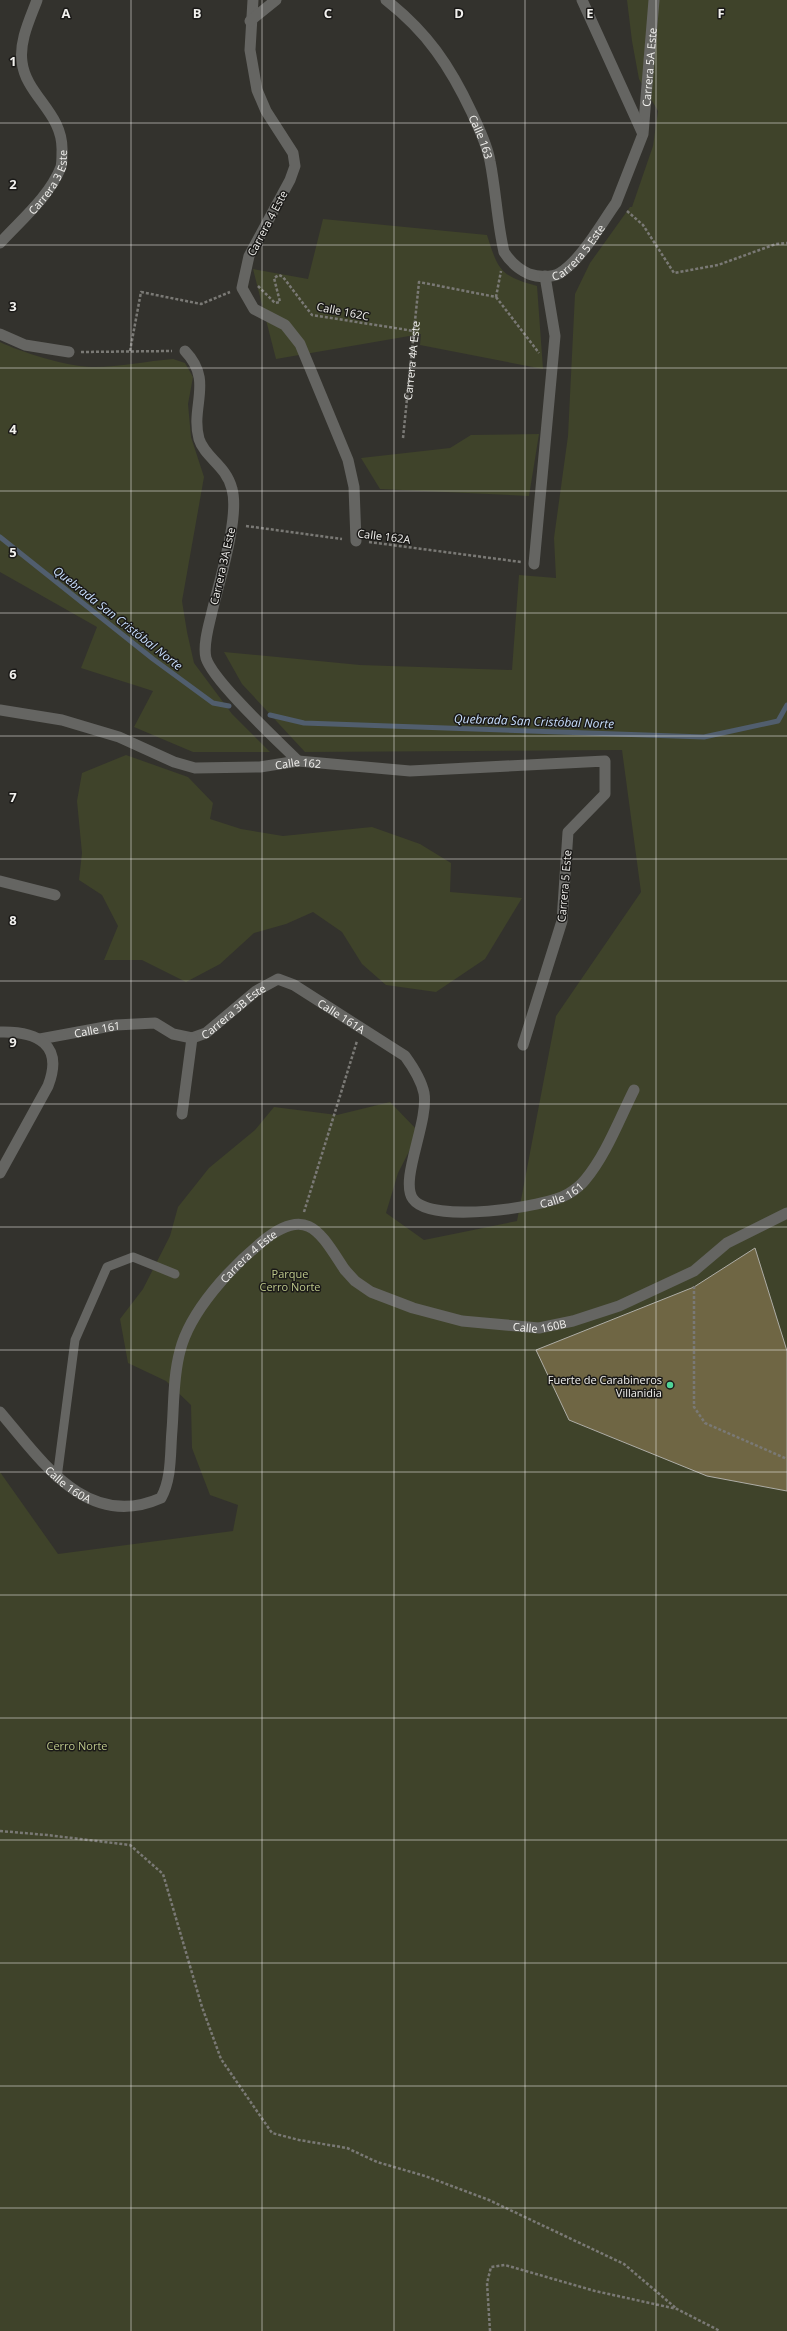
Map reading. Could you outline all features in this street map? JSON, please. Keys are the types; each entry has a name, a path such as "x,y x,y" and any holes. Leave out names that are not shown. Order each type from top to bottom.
{"street":[{"name":"Carrera 3 Este","path":"0,243 48,192 61,166 62,140 55,119 26,77 22,62 22,49 37,0"},
{"path":"248,0 250,21"},
{"name":"Carrera 4 Este","path":"242,288 249,256 290,180 295,166 293,154 266,111 257,90 250,50 250,21 253,0"},
{"path":"250,21 276,0"},
{"name":"Calle 163","path":"386,0 421,31 439,51 460,86 483,138 490,161 504,252"},
{"path":"582,0 643,134"},
{"name":"Carrera 5A Este","path":"643,134 654,0"},
{"name":"Carrera 5 Este","path":"534,564 553,371 555,336 545,276 559,274 570,264 616,203 643,134"},
{"path":"504,252 510,262 519,269 533,276 545,276"},
{"path":"242,288 254,310 285,325 300,344 348,460 354,487 356,541"},
{"path":"0,334 25,345 69,352"},
{"name":"Carrera 3A Este","path":"185,351 193,359 201,383 198,404 199,439 207,453 223,468 232,489 232,524 207,634 206,658 225,686 298,761"},
{"name":"Calle 162","path":"0,710 76,724 119,737 174,762 195,768 260,767 298,761 410,771 605,761"},
{"name":"Carrera 5 Este","path":"523,1045 562,921 568,832 605,794 605,761"},
{"path":"0,882 55,895"},
{"name":"Calle 161A","path":"278,979 294,985 405,1056 417,1072 424,1093 425,1112 408,1181 412,1199 420,1206 433,1211"},
{"name":"Carrera 3B Este","path":"182,1114 192,1038 206,1033 256,991 278,979"},
{"name":"Calle 161","path":"0,1032 29,1034 40,1038 116,1025 156,1023 173,1034 192,1038"},
{"path":"0,1173 48,1086 53,1072 53,1059 49,1049 40,1038"},
{"name":"Calle 161","path":"433,1211 469,1213 534,1205 567,1194 584,1181 600,1157 634,1090"},
{"name":"Calle 160B","path":"300,1224 311,1226 322,1235 345,1270 355,1281 372,1292 413,1308 462,1321 539,1328 573,1321 618,1306 694,1271 727,1243 787,1213"},
{"name":"Carrera 4 Este","path":"161,1498 169,1479 176,1372 186,1335 198,1312 228,1274 250,1252 279,1229 300,1224"},
{"name":"Calle 160A","path":"0,1412 57,1478 76,1492 99,1503 123,1507 140,1506 161,1498"}],"lane":[{"path":"57,1478 76,1340 107,1267 133,1257 175,1274"}],"path":[{"path":"616,203 643,225 674,272 718,265 776,244 787,243"},
{"path":"504,252 496,297 553,371"},
{"name":"Calle 162C","path":"130,351 141,292 201,304 256,284 277,304 280,302 274,278 279,274 283,277 312,315 414,331"},
{"name":"Carrera 4A Este","path":"403,438 419,282 496,297"},
{"path":"69,352 185,351"},
{"name":"Calle 162A","path":"232,524 534,564"},
{"path":"300,1224 361,1027"},
{"path":"694,1271 694,1407 704,1423 787,1459"},
{"path":"0,1832 47,1834 130,1844 163,1874 202,2007 221,2059 272,2133 299,2140 347,2148 377,2162 425,2176 489,2200 624,2264 676,2309"},
{"path":"490,2331 487,2283 491,2267 505,2265 595,2291 676,2309 720,2331"}],"green space":[{"path":"627,0 787,0 787,2331 0,2331 0,1472 58,1554 233,1531 238,1505 210,1495 192,1448 191,1405 166,1381 128,1363 120,1319 143,1289 170,1236 178,1207 209,1168 255,1130 274,1107 337,1115 390,1102 419,1132 398,1173 386,1213 424,1240 517,1221 556,1016 641,892 622,750 305,752 242,684 224,652 360,665 512,670 519,575 556,578 554,538 568,436 575,294 590,263 630,207 632,207 653,146 658,111 639,79 632,41"},
{"path":"323,219 487,235 494,256 502,270 515,279 537,286 543,369 420,345 421,334 276,359 253,269 308,279"},
{"path":"0,342 46,359 84,367 114,366 173,359 185,363 193,377 188,404 191,437 204,477 182,601 187,632 194,663 232,714 270,752 193,752 134,727 153,691 81,668 97,627 0,572"},
{"path":"539,434 529,496 380,489 361,458 450,448 471,435"},
{"path":"126,755 188,777 213,803 210,819 241,829 283,836 372,827 420,844 451,863 450,892 522,898 485,959 436,992 386,985 362,964 342,932 313,912 286,924 254,933 220,964 186,982 142,960 104,960 118,926 102,895 79,880 82,853 77,801 82,773"}],"building":[{"name":"Fuerte de Carabineros Villanidia","path":"755,1248 787,1351 787,1491 707,1476 569,1420 536,1350 694,1287"}],"waterway":[{"name":"Quebrada San Cristóbal Norte","path":"0,537 153,659 213,703 229,706"},
{"name":"Quebrada San Cristóbal Norte","path":"270,715 304,723 704,737 778,721 787,705"}],"place":[{"name":"Fuerte de Carabineros Villanidia","path":"670,1385"}],"park label":[{"name":"Parque Cerro Norte","path":"290,1279"},
{"name":"Cerro Norte","path":"77,1745"}]}
